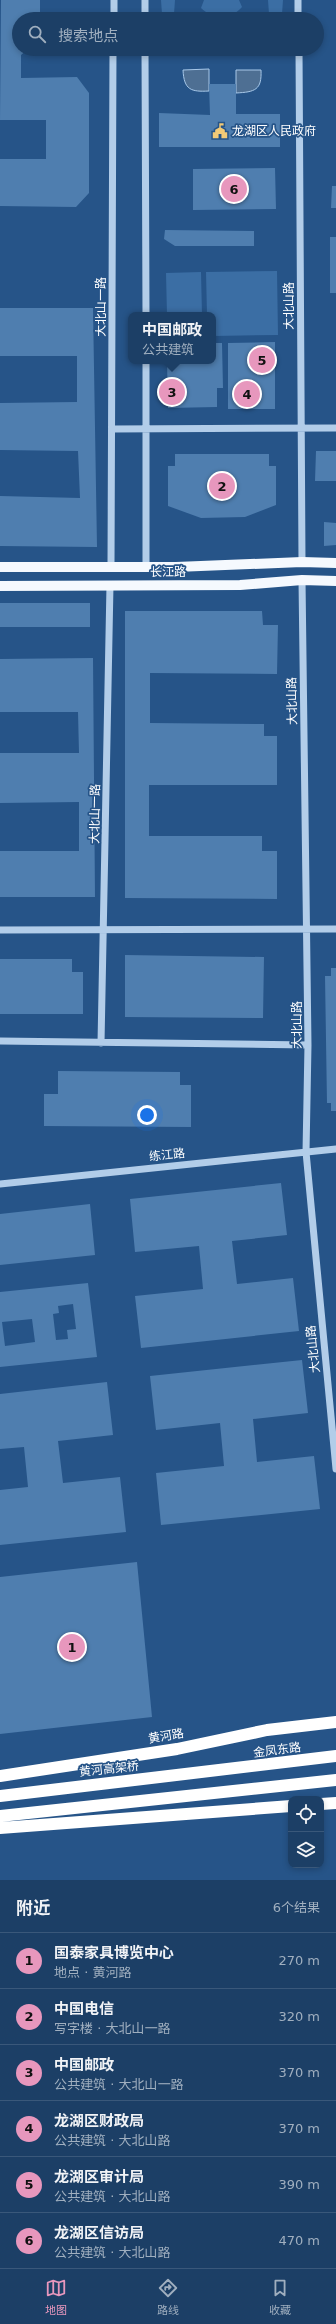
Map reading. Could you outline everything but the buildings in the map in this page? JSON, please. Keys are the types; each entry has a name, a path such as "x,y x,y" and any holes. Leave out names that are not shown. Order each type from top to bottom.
{"highway":[{"name":"黄河路","path":"0,1776 177,1749 267,1730 336,1722"},
{"name":"金凤东路","path":"221,1771 336,1756"},
{"name":"黄河高架桥","path":"0,1796 221,1771"},
{"path":"0,1816 221,1794 336,1780"},
{"path":"324,1804 336,1803"},
{"path":"0,1828 288,1806"}],"main road":[{"name":"长江路","path":"0,567 176,567 302,562 336,563"},
{"name":"长江路","path":"0,586 240,585 302,580 336,580"}],"street":[{"path":"114,0 114,12"},
{"path":"145,0 145,12"},
{"path":"298,0 298,12"},
{"name":"大北山一路","path":"111,566 113,56"},
{"path":"145,56 146,312"},
{"name":"大北山路","path":"299,56 302,562"},
{"path":"146,364 146,566"},
{"path":"112,429 336,428"},
{"name":"大北山路","path":"302,580 308,1045 306,1152 336,1469"},
{"name":"大北山一路","path":"102,1043 110,585"},
{"path":"0,930 336,929"},
{"path":"0,1041 308,1045"},
{"name":"练江路","path":"0,1184 336,1149"}],"shaded area":[{"path":"161,0 175,0 174,12 162,12"},
{"path":"204,0 239,0 242,7 236,12 206,12 201,8"},
{"path":"268,0 283,0 282,12 269,12"},
{"path":"209,69 209,91 197,91 187,86 183,70"},
{"path":"236,70 261,70 259,86 253,91 236,93"},
{"path":"277,271 278,335 216,336 216,312 207,312 206,272"},
{"path":"201,272 202,312 167,312 166,273"}],"place":[{"name":"龙湖区人民政府","path":"220,131"},
{"name":"龙湖区信访局","path":"234,189"},
{"name":"龙湖区审计局","path":"262,360"},
{"name":"中国邮政","path":"172,392"},
{"name":"龙湖区财政局","path":"247,394"},
{"name":"中国电信","path":"222,486"},
{"name":"国泰家具博览中心","path":"72,1647"}]}
